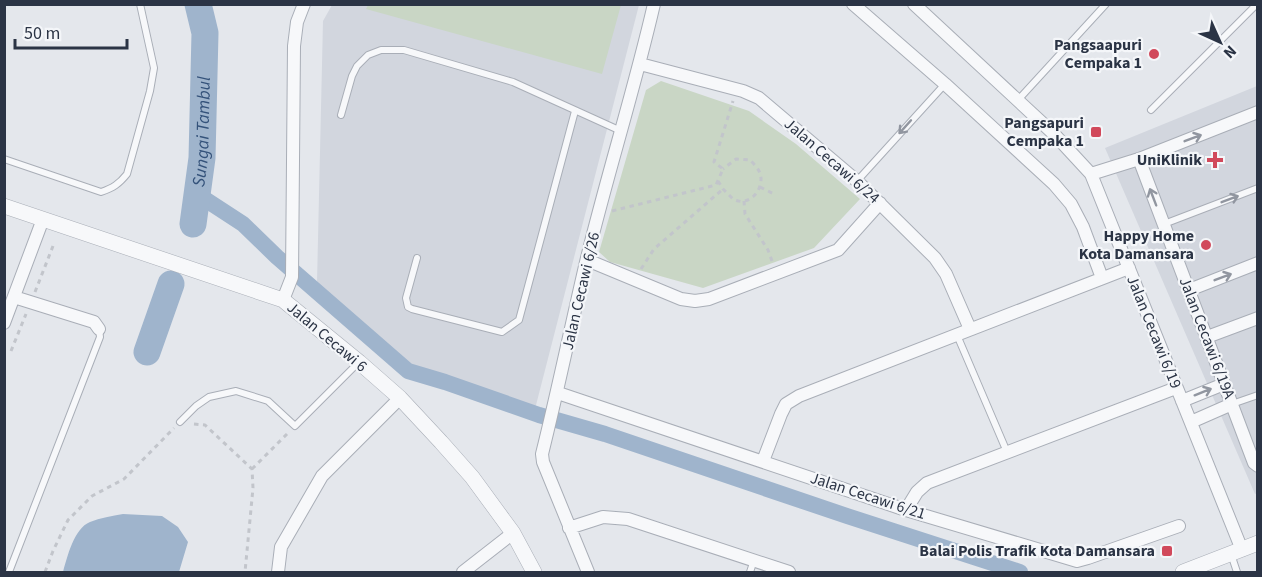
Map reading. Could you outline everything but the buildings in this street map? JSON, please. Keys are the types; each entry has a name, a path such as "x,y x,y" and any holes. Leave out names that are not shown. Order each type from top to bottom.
{"street":[{"path":"283,300 292,271 294,46 297,22 304,4"},
{"name":"Jalan Cecawi 6/26","path":"588,573 543,462 542,454 558,393 586,260 640,64 654,4"},
{"path":"853,4 1054,184 1071,204 1107,276"},
{"name":"Jalan Cecawi 6/19","path":"914,4 1054,134 1091,174 1191,422 1236,552"},
{"name":"Jalan Cecawi 6/24","path":"640,64 759,98 857,180 935,258 946,274 970,329"},
{"path":"1091,174 1139,159 1257,112"},
{"name":"Jalan Cecawi 6/19A","path":"1139,159 1257,466"},
{"path":"586,260 681,299 694,301 777,274 838,250 880,203"},
{"name":"Jalan Cecawi 6","path":"4,206 283,300 400,398 472,477 513,533 534,573"},
{"path":"4,323 44,219"},
{"path":"1189,290 1257,263"},
{"path":"763,462 786,404 799,396 1128,268"},
{"path":"14,297 94,322 99,329"},
{"path":"1207,337 1257,318"},
{"path":"1182,401 1224,384"},
{"path":"906,510 916,492 927,483 1176,388"},
{"name":"Jalan Cecawi 6/21","path":"558,393 906,510 1077,561 1179,526"},
{"path":"278,573 281,547 322,476 400,398"},
{"path":"1191,422 1232,404"},
{"path":"569,528 603,517 628,519 752,566 789,573"},
{"path":"463,573 513,533"},
{"path":"1183,573 1257,543"}],"lane":[{"path":"4,159 101,192 121,182 127,174 150,91 154,68 140,4"},
{"path":"1018,100 1106,4"},
{"path":"1150,110 1257,4"},
{"path":"341,115 357,66 368,55 381,50 404,50 513,82 622,131"},
{"path":"857,180 945,84"},
{"path":"417,258 406,298 408,307 502,332 519,320 575,111"},
{"path":"1164,225 1257,188"},
{"path":"9,573 100,338 99,329"},
{"path":"956,334 1006,452"},
{"path":"180,422 209,397 236,391 268,401 295,426 359,362"},
{"path":"1232,404 1257,395"},
{"path":"1236,552 1237,573"}],"path":[{"path":"723,169 714,162 736,90"},
{"path":"599,214 716,185 723,169 736,159 750,160 759,169 762,178 755,195 744,201 734,201 718,181"},
{"path":"760,187 774,194"},
{"path":"633,279 654,249 723,189"},
{"path":"744,201 745,214 768,250 777,274"},
{"path":"45,573 69,520 92,496 124,479 180,422 206,425 252,469 253,488 245,573"},
{"path":"252,469 295,426"}],"shaded area":[{"path":"332,5 639,5 535,409 413,367 317,283 323,21"},
{"path":"1257,86 1257,493 1255,494 1105,148"}],"green space":[{"path":"368,4 621,5 602,74 366,9"},
{"path":"661,81 749,111 796,144 860,199 814,248 703,288 610,262 599,252 646,90"}],"water":[{"path":"123,514 162,516 178,527 188,542 179,572 63,572 75,537 84,525 98,519"}],"waterway":[{"name":"Sungai Tambul","path":"193,224 202,158 205,33 198,4"},
{"path":"197,194 243,224 277,257 408,371 1020,572"},
{"name":"Sungai Tambul","path":"147,352 171,284"}],"place":[{"name":"Pangsaapuri Cempaka 1","path":"1154,54"},
{"name":"Pangsapuri Cempaka 1","path":"1096,132"},
{"name":"UniKlinik","path":"1215,160"},
{"name":"Happy Home Kota Damansara","path":"1206,245"},
{"name":"Balai Polis Trafik Kota Damansara","path":"1167,551"}]}
